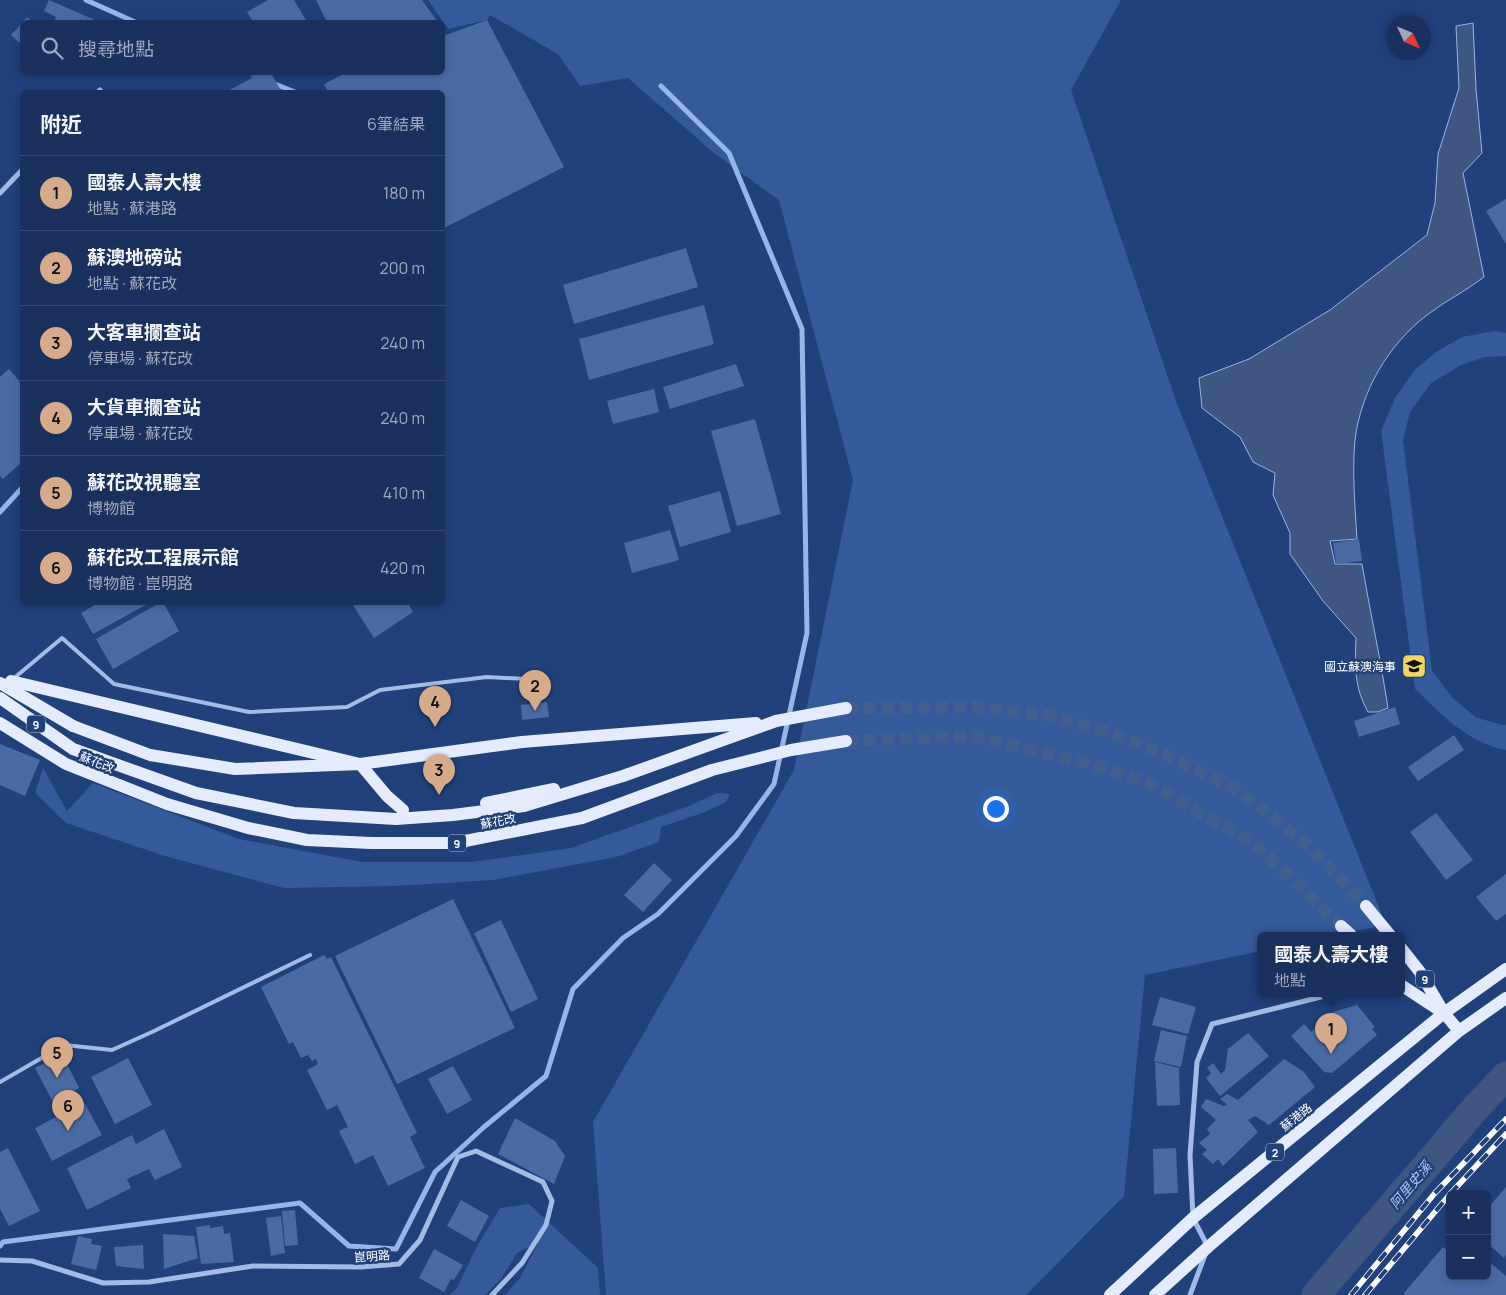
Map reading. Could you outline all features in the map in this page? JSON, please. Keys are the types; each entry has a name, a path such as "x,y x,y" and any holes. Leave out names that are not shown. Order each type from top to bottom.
{"main road":[{"path":"4,684 73,726 150,755 235,769 360,764 522,742 776,722"},
{"path":"4,684 360,764 387,796 403,810"},
{"name":"蘇花改","path":"0,698 73,750 196,793 294,813 396,819 453,815 524,806 623,776 776,722 846,708"},
{"path":"196,793 304,809 364,811 432,810 479,805 570,786 663,756 722,734 776,722"},
{"name":"蘇花改","path":"0,723 66,764 167,804 248,828 308,840 371,843 456,843 582,818 712,770 791,750 846,741"},
{"path":"1366,906 1388,932"},
{"path":"1341,926 1348,932"},
{"name":"9","path":"1405,953 1420,972 1444,1014 1459,1032"},
{"name":"蘇港路","path":"1110,1295 1193,1218 1444,1014 1506,969"},
{"name":"9","path":"1405,988 1444,1014"},
{"path":"1459,1032 1506,998"},
{"name":"2","path":"1155,1295 1208,1247 1459,1032"}],"street":[{"path":"0,193 20,172"},
{"path":"1190,1295 1208,1247 1193,1218 1190,1155 1198,1062 1212,1024 1321,997"},
{"name":"崑明路","path":"0,1260 32,1261 103,1282 149,1282 253,1266 361,1267 399,1264 420,1240 458,1157 476,1151 543,1182 552,1201 546,1225 522,1263 492,1295"}],"lane":[{"path":"4,684 62,638 114,684 249,712 348,707 380,690 487,677 527,680 547,692"},
{"path":"0,1082 64,1045 112,1050 310,954"}],"shaded area":[{"path":"428,0 1121,0 1071,90 1176,401 1386,925 1351,932 1257,932 1257,952 1145,975 1124,1196 1026,1295 606,1295 593,1122 794,770 853,480 779,200 715,154 628,78 580,86 558,54 490,15 487,20 448,29 445,20 442,20"},
{"path":"1473,23 1476,89 1482,153 1463,173 1484,277 1434,310 1413,327 1400,340 1379,370 1363,404 1355,440 1354,477 1357,539 1330,541 1335,564 1362,564 1388,708 1378,712 1368,712 1363,703 1358,685 1356,638 1323,601 1290,554 1290,533 1273,495 1275,473 1253,462 1240,437 1202,408 1199,378 1249,359 1330,310 1427,235 1435,203 1438,154 1459,88 1456,26"},
{"path":"1495,331 1506,333 1506,356 1485,357 1461,365 1431,383 1410,412 1403,440 1432,671 1453,698 1475,717 1506,725 1506,750 1479,741 1467,734 1445,717 1415,689 1381,431 1395,398 1414,371 1436,352 1462,337"},
{"path":"43,768 67,811 93,783 239,839 362,862 472,862 571,848 689,806 717,793 730,794 726,802 705,812 661,827 659,842 616,857 493,880 395,886 284,888 165,856 66,823 35,793"},
{"path":"529,1204 598,1268 600,1295 505,1295 520,1278 538,1243 517,1253 501,1279 485,1295 449,1295 457,1288 475,1250 500,1208"}],"building":[{"path":"49,0 95,20 55,20 56,17 44,11"},
{"path":"268,0 294,0 306,20 252,20 247,12"},
{"path":"316,0 422,0 437,20 326,20"},
{"path":"487,20 564,167 445,227 445,90 327,90 324,84 342,75 445,75 445,34"},
{"path":"20,25 20,43 11,35"},
{"path":"250,75 272,75 281,90 230,90 252,78"},
{"path":"1506,199 1506,244 1486,211"},
{"path":"686,248 698,287 574,324 563,285"},
{"path":"704,305 714,344 589,380 579,339"},
{"path":"736,364 744,386 670,409 663,387"},
{"path":"9,369 20,382 20,464 3,479 0,476 0,377"},
{"path":"654,389 659,412 613,424 607,401"},
{"path":"755,419 781,514 737,526 711,431"},
{"path":"720,491 731,532 680,547 668,506"},
{"path":"670,530 679,560 632,573 624,543"},
{"path":"1359,539 1362,561 1336,564 1333,543"},
{"path":"95,605 146,605 93,634 81,613"},
{"path":"156,605 165,605 179,631 113,669 96,639"},
{"path":"353,605 409,605 413,612 374,638"},
{"path":"547,702 549,717 522,720 521,705"},
{"path":"1395,707 1400,724 1359,737 1354,721"},
{"path":"1454,735 1464,750 1418,781 1408,767"},
{"path":"0,744 40,760 25,796 0,785"},
{"path":"1436,813 1473,860 1446,880 1410,832"},
{"path":"654,863 672,880 643,912 624,895"},
{"path":"1506,874 1506,914 1496,921 1476,897"},
{"path":"453,899 515,1028 397,1084 335,956"},
{"path":"501,920 538,999 511,1012 474,933"},
{"path":"324,955 327,959 331,957 417,1133 410,1137 425,1168 388,1186 373,1155 355,1164 339,1131 348,1127 337,1105 327,1110 307,1070 318,1064 316,1059 312,1061 308,1055 301,1058 293,1042 289,1044 261,987"},
{"path":"1160,997 1196,1007 1188,1034 1152,1025"},
{"path":"1357,1005 1375,1027 1372,1029 1377,1035 1332,1073 1324,1072 1291,1036 1304,1024 1311,1032 1333,1012"},
{"path":"1161,1030 1187,1036 1181,1067 1154,1061"},
{"path":"1248,1033 1269,1056 1220,1096 1206,1078 1211,1073 1207,1068 1213,1063 1221,1074 1225,1070 1228,1049"},
{"path":"62,1054 79,1088 53,1102 35,1068"},
{"path":"128,1058 152,1105 115,1124 91,1077"},
{"path":"1284,1059 1304,1072 1315,1087 1269,1125 1255,1116 1248,1120 1258,1132 1223,1166 1218,1159 1213,1164 1202,1154 1207,1150 1199,1143 1210,1134 1207,1129 1216,1120 1201,1107 1206,1099 1224,1106 1227,1104 1220,1099 1227,1094 1238,1100"},
{"path":"1155,1062 1179,1068 1180,1105 1157,1106"},
{"path":"453,1066 472,1100 447,1114 428,1079"},
{"path":"84,1102 102,1135 52,1161 35,1128"},
{"path":"515,1118 555,1141 565,1156 554,1184 498,1154"},
{"path":"164,1129 182,1167 155,1180 149,1169 127,1179 131,1188 87,1210 67,1168 132,1135 136,1144"},
{"path":"8,1148 40,1211 9,1226 0,1209 0,1152"},
{"path":"1176,1148 1178,1193 1154,1194 1153,1149"},
{"path":"1506,1187 1506,1255 1504,1258 1491,1247 1491,1204"},
{"path":"461,1200 489,1216 475,1242 447,1226"},
{"path":"295,1210 298,1245 285,1246 282,1211"},
{"path":"281,1216 285,1253 271,1256 266,1218"},
{"path":"210,1225 210,1228 223,1226 224,1234 230,1233 234,1262 201,1264 196,1227"},
{"path":"163,1234 194,1236 198,1258 164,1269"},
{"path":"78,1236 92,1239 91,1244 102,1246 96,1270 71,1264"},
{"path":"143,1245 144,1269 116,1266 114,1247"},
{"path":"1443,1247 1446,1249 1446,1280 1491,1280 1491,1263 1506,1276 1506,1295 1406,1295 1404,1293"},
{"path":"434,1249 463,1265 454,1280 451,1279 444,1292 419,1278"}],"waterway":[{"path":"86,0 131,20"},
{"path":"272,83 290,90"},
{"path":"0,1246 3,1242 300,1203 349,1246 396,1249 435,1172 484,1127 546,1076 573,989 623,938 658,914 736,836 774,784 807,633 802,329 729,153 661,86"},
{"path":"0,512 20,490"},
{"name":"阿里史溪","path":"1316,1295 1479,1104 1506,1076"}],"tunnel":[{"path":"846,708 979,707 1050,716 1111,733 1162,753 1237,790 1306,843 1366,906"},
{"path":"846,741 974,736 1102,767 1148,783 1255,844 1341,926"}],"railway":[{"path":"1351,1295 1435,1193 1506,1119"},
{"path":"1454,1190 1506,1134"},
{"path":"1365,1295 1446,1199"}],"place":[{"name":"國立蘇澳海事","path":"1414,666"},
{"name":"蘇澳地磅站","path":"535,711"},
{"name":"大貨車攔查站","path":"435,727"},
{"name":"大客車攔查站","path":"439,795"},
{"name":"國泰人壽大樓","path":"1331,1054"},
{"name":"蘇花改視聽室","path":"57,1078"},
{"name":"蘇花改工程展示館","path":"68,1131"}]}
